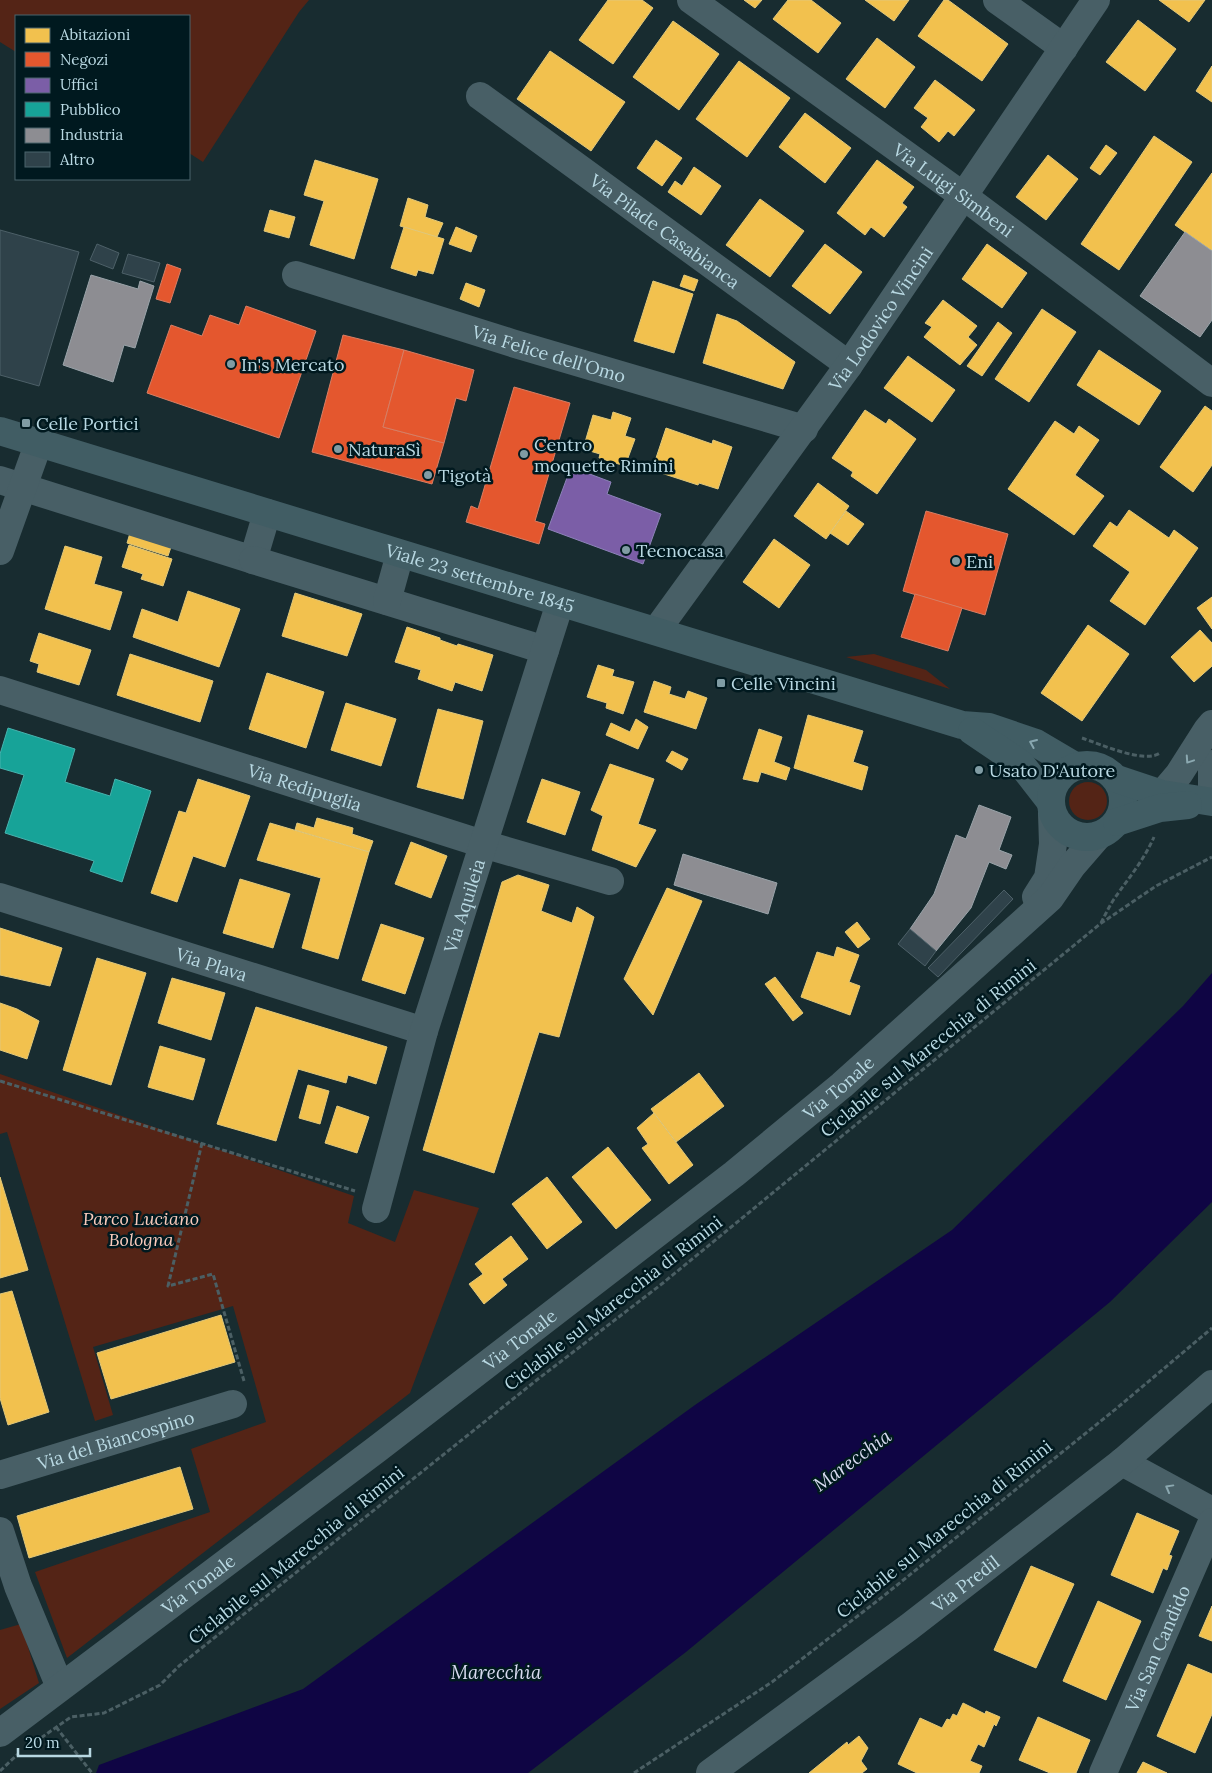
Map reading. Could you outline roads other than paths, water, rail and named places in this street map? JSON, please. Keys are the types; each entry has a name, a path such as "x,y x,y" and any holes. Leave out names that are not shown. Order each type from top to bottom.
{"main road":[{"name":"Viale 23 settembre 1845","path":"0,431 962,725 989,727 1036,743 1075,766 1087,764 1098,766 1108,771 1116,779 1162,794 1212,802"},
{"name":"Viale 23 settembre 1845","path":"962,725 1021,764 1051,807 1058,823 1066,831 1076,836 1087,838 1160,808 1187,805 1212,807"},
{"path":"1051,807 1052,790 1057,780 1075,766"},
{"path":"1108,829 1122,812 1124,801 1122,790 1116,779"}],"street":[{"name":"Via Luigi Simbeni","path":"691,0 962,195 1212,383"},
{"path":"998,0 1064,48"},
{"name":"Via Lodovico Vincini","path":"656,631 849,365 962,195 1096,0"},
{"name":"Via Pilade Casabianca","path":"480,96 849,365"},
{"name":"Via Felice dell'Omo","path":"296,275 512,343 804,429"},
{"path":"0,551 11,484 38,442"},
{"path":"11,484 545,650"},
{"path":"253,560 267,513"},
{"path":"387,601 400,554"},
{"name":"Via Aquileia","path":"377,1204 424,1032 560,603"},
{"name":"Via Redipuglia","path":"0,690 483,844 610,881"},
{"path":"1162,794 1179,774 1206,730 1212,724"},
{"path":"1212,764 1212,789"},
{"name":"Via Tonale","path":"1023,923 1036,896 1048,878 1053,844 1051,807"},
{"name":"Via Tonale","path":"0,1732 369,1455 734,1174 842,1085 1023,923 1050,898 1072,866 1108,829"},
{"name":"Via Plava","path":"0,896 424,1032"},
{"name":"Via Predil","path":"710,1773 909,1627 1122,1462 1212,1384"},
{"name":"Via del Biancospino","path":"0,1475 233,1404"},
{"path":"1122,1462 1212,1511"},
{"name":"Via San Candido","path":"1103,1773 1212,1522"},
{"path":"0,1530 9,1589 60,1687"}],"water":[{"name":"Marecchia","path":"1212,973 1212,1202 1110,1302 686,1652 528,1773 96,1773 99,1765 303,1689 695,1405 952,1230 1183,1006"}],"place":[{"name":"In's Mercato","path":"231,364"},
{"name":"Celle Portici","path":"26,423"},
{"name":"NaturaSì","path":"338,449"},
{"name":"Centro moquette Rimini","path":"524,454"},
{"name":"Tigotà","path":"428,475"},
{"name":"Tecnocasa","path":"626,550"},
{"name":"Eni","path":"956,561"},
{"name":"Celle Vincini","path":"721,683"},
{"name":"Usato D'Autore","path":"979,770"}],"park label":[{"name":"Parco Luciano Bologna","path":"141,1228"}]}
